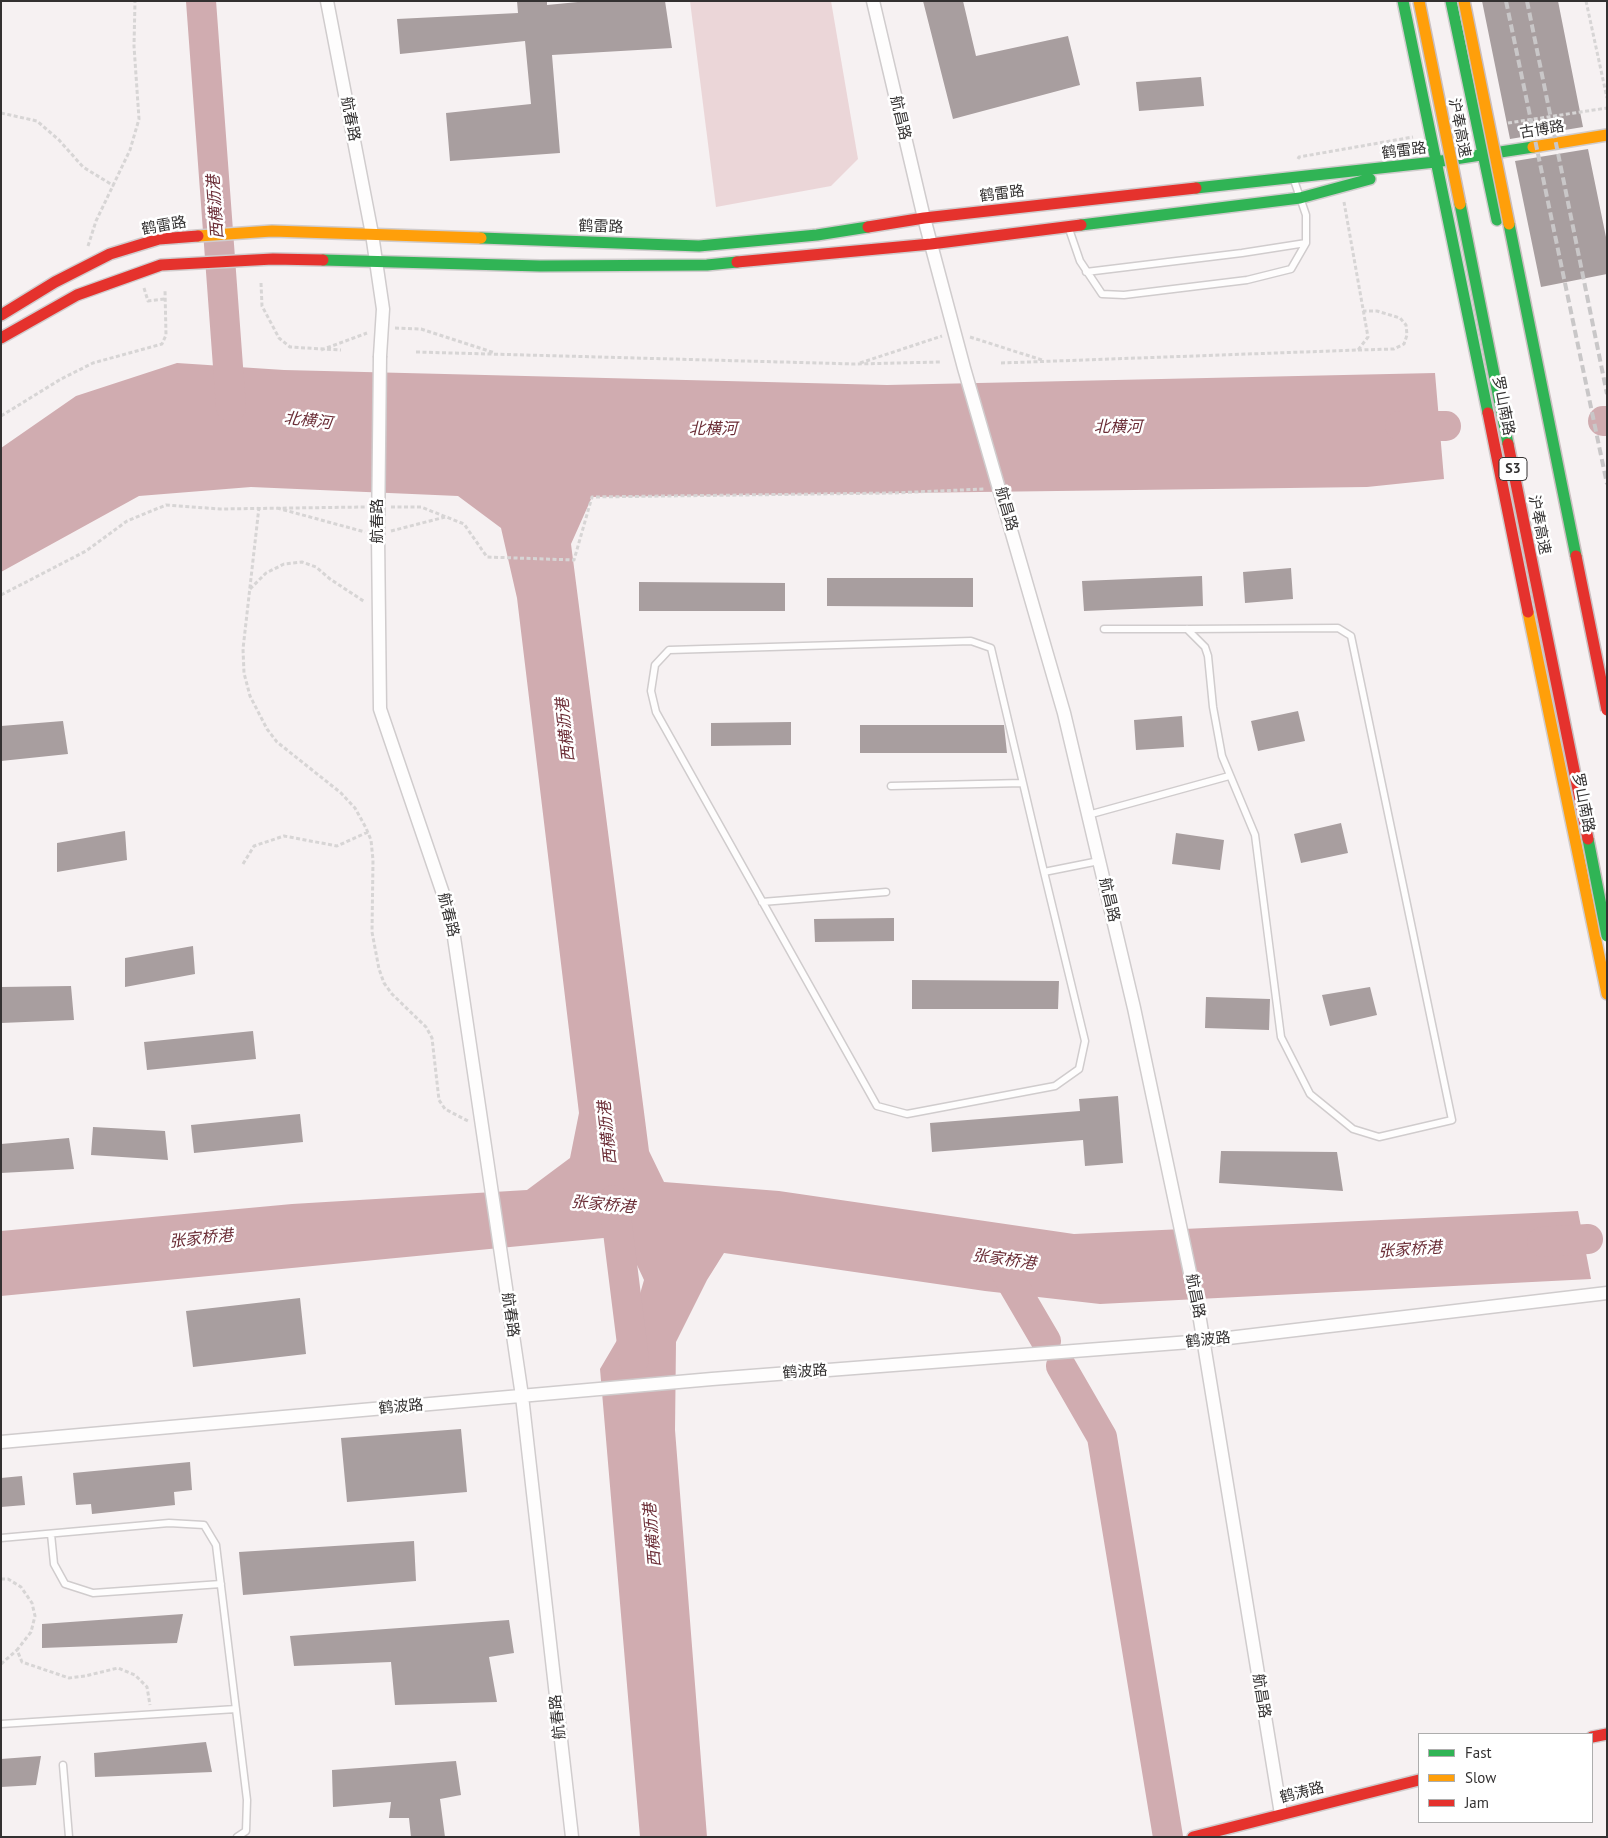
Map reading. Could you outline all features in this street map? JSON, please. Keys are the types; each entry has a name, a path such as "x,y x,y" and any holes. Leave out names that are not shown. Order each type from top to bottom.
{"main road":[{"name":"罗山南路","path":"1403,1 1607,994"},
{"name":"沪奉高速","path":"1419,1 1607,936"},
{"path":"1451,1 1482,155 1607,714"},
{"name":"沪奉高速","path":"1464,1 1607,710"},
{"name":"古博路","path":"1435,162 1607,135"},
{"name":"鹤雷路","path":"1,315 81,268 110,254 159,239 272,231 699,246 817,234 924,218 1435,162"},
{"name":"鹤雷路","path":"1,338 77,295 161,265 273,259 540,266 707,265 931,244 1068,225 1300,198 1435,162"},
{"path":"1593,1737 1607,1734"},
{"name":"鹤涛路","path":"1193,1837 1418,1780"}],"street":[{"name":"航春路","path":"327,1 372,234 383,309 380,356 378,535 380,709 451,917 522,1396 572,1837"},
{"name":"航昌路","path":"873,1 924,218 954,332 1064,713 1134,1008 1203,1341 1281,1814"},
{"name":"鹤波路","path":"1,1442 671,1383 1203,1341 1607,1293"}],"lane":[{"path":"1068,225 1086,272 1102,294 1124,295 1247,280 1291,269 1306,243 1306,215 1293,179"},
{"path":"1086,272 1242,254 1306,243"},
{"path":"1104,629 1338,628 1351,636 1452,1120 1379,1137 1353,1129 1310,1094 1281,1037 1255,835 1222,756 1213,707 1208,656 1205,647 1187,629"},
{"path":"971,641 992,648 1023,783 1086,1041 1080,1069 1055,1086 907,1114 877,1106 656,712 651,691 655,665 669,650 971,641"},
{"path":"1088,815 1229,776"},
{"path":"891,786 1023,783"},
{"path":"1044,872 1099,861"},
{"path":"762,902 886,892"},
{"path":"1,1538 169,1523 204,1525 216,1545 247,1800 246,1831 236,1837"},
{"path":"51,1534 54,1564 65,1584 93,1593 221,1584"},
{"path":"1,1724 236,1709"},
{"path":"63,1765 69,1837"}],"path":[{"path":"81,268 96,221 130,150 139,119 134,46 135,1"},
{"path":"1586,1 1607,98"},
{"path":"1,113 37,121 59,140 83,166 114,186"},
{"path":"1342,187 1368,337 1358,350"},
{"path":"139,273 148,301 165,299"},
{"path":"261,283 262,306 279,338 290,347 341,350"},
{"path":"1,416 61,378 93,363 162,344 166,335 165,290"},
{"path":"1001,363 1394,349 1404,344 1407,334 1406,325 1400,318 1377,311 1363,310"},
{"path":"321,350 382,328 421,329 500,354"},
{"path":"855,364 954,332 1046,361"},
{"path":"416,352 855,364 940,362"},
{"path":"383,507 421,507 464,524 487,557 574,560 592,497 893,493 1000,488"},
{"path":"1,595 86,551 128,520 166,505 220,509 374,507"},
{"path":"274,507 378,535 445,517"},
{"path":"259,508 250,590 244,621 244,673 257,711 277,742 324,778 350,803 368,832 373,860 372,932 384,983 426,1028 432,1038 439,1100 445,1108 482,1128"},
{"path":"250,590 266,573 284,564 302,562 316,567 330,579 379,610"},
{"path":"243,864 254,846 284,836 337,846 368,832"},
{"path":"1,1579 8,1579 21,1587 32,1603 35,1616 31,1632 18,1650 1,1664"},
{"path":"18,1650 22,1662 69,1678 118,1668 135,1675 147,1687 151,1715"}],"shaded area":[{"path":"690,1 831,1 858,159 831,186 716,207"}],"water":[{"path":"177,363 284,370 887,385 1435,373 1444,479 1367,487 592,497 571,544 649,1151 664,1182 779,1191 1074,1234 1578,1211 1591,1279 1100,1304 985,1291 724,1253 707,1280 676,1342 675,1430 707,1837 640,1837 600,1369 636,1308 644,1280 630,1250 614,1237 1,1296 1,1231 292,1204 527,1190 570,1158 579,1113 517,598 501,528 458,496 251,487 139,496 1,572 1,448 76,396"}],"building":[{"path":"517,1 547,1 547,5 588,1 665,1 672,48 552,55 560,153 450,161 446,113 531,104 525,41 400,54 397,19 518,13"},
{"path":"923,1 963,1 976,56 1068,36 1080,85 953,119"},
{"path":"1482,1 1558,1 1583,127 1510,139"},
{"path":"1201,77 1204,106 1139,111 1136,82"},
{"path":"1588,149 1607,242 1607,274 1541,287 1515,161"},
{"path":"1291,568 1293,599 1245,603 1243,572"},
{"path":"1202,576 1203,606 1084,611 1082,581"},
{"path":"827,578 973,578 973,607 827,606"},
{"path":"639,582 785,583 785,611 639,611"},
{"path":"1298,711 1305,741 1258,751 1251,721"},
{"path":"1182,716 1184,747 1136,750 1134,720"},
{"path":"63,721 68,754 1,761 1,726"},
{"path":"791,722 791,745 711,746 711,723"},
{"path":"860,725 1004,725 1007,753 860,753"},
{"path":"1341,823 1348,853 1301,863 1294,834"},
{"path":"125,831 127,860 57,872 57,843"},
{"path":"1176,833 1224,840 1220,870 1172,864"},
{"path":"894,918 894,941 815,942 814,919"},
{"path":"193,946 195,974 125,987 125,958"},
{"path":"912,980 1059,981 1058,1009 912,1009"},
{"path":"71,986 74,1020 1,1023 1,987"},
{"path":"1370,987 1377,1015 1330,1026 1322,995"},
{"path":"1206,997 1270,999 1269,1030 1205,1028"},
{"path":"253,1031 256,1059 147,1070 144,1042"},
{"path":"1118,1096 1123,1163 1085,1166 1083,1140 932,1152 930,1123 1080,1111 1079,1099"},
{"path":"300,1114 303,1142 194,1153 191,1125"},
{"path":"93,1127 165,1131 168,1160 91,1155"},
{"path":"69,1138 74,1169 1,1173 1,1144"},
{"path":"1221,1151 1337,1152 1343,1191 1219,1183"},
{"path":"300,1298 306,1354 193,1367 186,1311"},
{"path":"461,1429 467,1492 347,1502 341,1438"},
{"path":"190,1462 192,1490 174,1492 175,1505 92,1514 91,1504 76,1505 73,1473"},
{"path":"22,1476 25,1505 1,1507 1,1478"},
{"path":"414,1541 416,1581 243,1595 239,1552"},
{"path":"183,1614 177,1643 42,1648 42,1624"},
{"path":"509,1620 514,1653 489,1657 497,1702 395,1705 391,1662 294,1666 290,1636"},
{"path":"206,1742 212,1772 95,1777 94,1753"},
{"path":"41,1756 36,1785 1,1787 1,1759"},
{"path":"456,1761 461,1795 440,1799 445,1837 411,1837 409,1818 389,1818 391,1802 333,1807 332,1770"}],"waterway":[{"name":"西横沥港","path":"201,1 231,407"},
{"name":"北横河","path":"1400,426 1446,426"},
{"name":"西横沥港","path":"614,1200 634,1360"},
{"name":"张家桥港","path":"1542,1242 1588,1239"},
{"path":"998,1259 1046,1341"},
{"path":"1061,1366 1102,1437 1168,1837"}],"railway":[{"path":"1506,1 1607,484"},
{"path":"1527,1 1607,394"}],"traffic: fast":[{"path":"1403,1 1488,413"},
{"path":"1451,1 1497,220"},
{"path":"1196,188 1435,162 1533,147"},
{"path":"1081,225 1300,198 1370,179"},
{"path":"1460,204 1508,444"},
{"path":"1509,224 1576,556"},
{"path":"481,238 699,246 817,235 868,227"},
{"path":"323,260 540,266 707,265 737,262"},
{"path":"1588,839 1607,936"}],"traffic: slow":[{"path":"1419,1 1460,204"},
{"path":"1464,1 1509,224"},
{"path":"1533,147 1607,135"},
{"path":"198,236 272,231 481,238"},
{"path":"1528,612 1607,994"}],"traffic: jam":[{"path":"868,227 924,218 1196,188"},
{"path":"737,262 931,244 1081,225"},
{"path":"1,315 55,282 110,254 159,239 198,236"},
{"path":"1,338 77,295 161,265 273,259 323,260"},
{"path":"1488,413 1528,612"},
{"path":"1508,444 1588,839"},
{"path":"1576,556 1607,710"},
{"path":"1593,1737 1607,1734"},
{"path":"1193,1837 1418,1780"}]}
